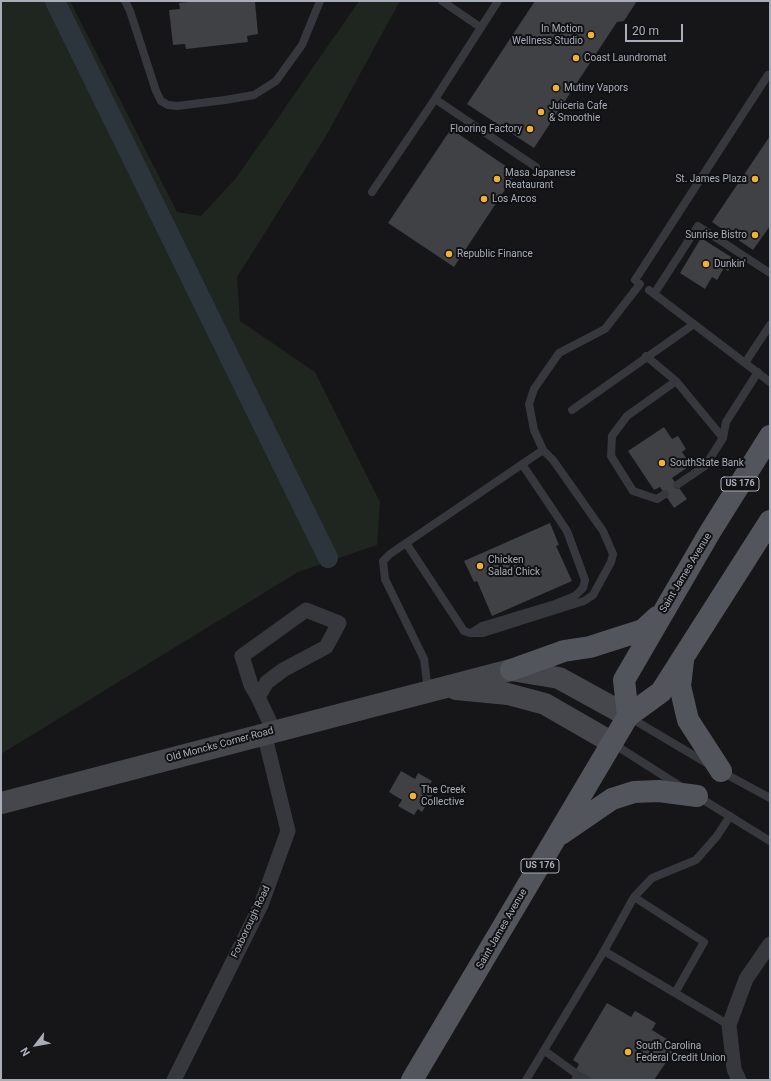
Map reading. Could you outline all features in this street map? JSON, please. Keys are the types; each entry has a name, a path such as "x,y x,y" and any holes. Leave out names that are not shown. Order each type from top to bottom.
{"main road":[{"name":"Saint James Avenue","path":"628,716 624,680 663,610 770,436"},
{"name":"Saint James Avenue","path":"412,1080 557,837 611,742 628,716 661,692 770,521"},
{"path":"511,670 564,651 590,647 643,630 663,610"},
{"path":"684,656 680,686 688,720 721,771"},
{"path":"557,837 612,799 634,792 658,791 698,796"}],"street":[{"name":"Foxborough Road","path":"174,1080 262,906 288,831 269,732 258,697 251,685 242,656 306,610 339,623 326,647 283,670 267,682 258,697"},
{"name":"Old Moncks Corner Road","path":"1,803 511,670"},
{"path":"511,670 559,678 628,716"},
{"path":"433,690 508,694 545,704 611,742"},
{"path":"739,1080 734,1069 729,1025 746,979 770,944"}],"lane":[{"path":"125,1 130,11 156,92 161,101 168,105 177,106 254,95 276,81 302,45 320,1"},
{"path":"442,1 480,27"},
{"path":"372,192 435,99 498,1"},
{"path":"467,632 483,633 584,601 593,596 612,562 613,554 603,531 553,460 543,450 534,430 529,404 534,389 559,353 605,329 638,282 768,75"},
{"path":"435,99 536,167"},
{"path":"770,272 698,226 652,292 744,364 758,372 770,382"},
{"path":"572,410 646,356 694,324"},
{"path":"744,364 770,325"},
{"path":"646,356 676,381 723,438"},
{"path":"677,485 704,466 723,438 726,422 758,372"},
{"path":"665,494 657,499 633,491 611,456 612,436 627,416 676,381"},
{"path":"433,690 424,659 385,579 383,561 390,554 543,450"},
{"path":"467,632 555,604 575,596 583,588 584,580 567,531 522,464"},
{"path":"406,543 467,632"},
{"path":"628,716 643,727 770,798"},
{"path":"611,742 770,841"},
{"path":"526,1080 604,951 634,897 652,878 696,860 717,836 730,816"},
{"path":"634,897 704,942 675,993"},
{"path":"604,951 729,1025"},
{"path":"544,1051 576,1078 587,1080"}],"shaded area":[{"path":"1,1 70,1 177,212 201,216 237,177 359,1 400,1 326,136 237,277 240,321 315,372 380,502 377,545 298,572 1,754"}],"building":[{"path":"198,1 255,2 258,34 247,36 248,42 186,49 185,44 173,45 169,10 180,9 179,3"},
{"path":"535,1 637,1 624,21 617,22 534,148 467,104"},
{"path":"451,129 516,173 454,267 388,223"},
{"name":"St. James Plaza","path":"770,136 770,226 753,250 712,222"},
{"path":"701,238 736,260 728,271 724,268 717,280 712,277 705,289 680,273"},
{"path":"664,427 672,439 678,436 686,449 682,452 691,465 672,478 687,499 674,508 660,487 654,490 628,451"},
{"path":"550,523 559,545 556,546 572,581 492,616 477,581 474,582 464,561"},
{"name":"The Creek Collective","path":"401,771 415,779 418,773 432,781 428,788 434,792 422,812 418,809 414,815 398,806 402,800 389,792"},
{"path":"607,1003 631,1017 635,1011 656,1023 652,1030 675,1044 670,1051 673,1052 654,1080 590,1080 575,1071 579,1064 573,1060"}],"waterway":[{"path":"55,1 328,558"}],"place":[{"name":"In Motion Wellness Studio","path":"591,35"},
{"name":"Coast Laundromat","path":"576,58"},
{"name":"Mutiny Vapors","path":"556,88"},
{"name":"Juiceria Cafe & Smoothie","path":"541,112"},
{"name":"Flooring Factory","path":"530,129"},
{"name":"Masa Japanese Reataurant","path":"497,179"},
{"name":"St. James Plaza","path":"755,179"},
{"name":"Los Arcos","path":"484,199"},
{"name":"Sunrise Bistro","path":"755,235"},
{"name":"Republic Finance","path":"449,254"},
{"name":"Dunkin'","path":"706,264"},
{"name":"SouthState Bank","path":"662,463"},
{"name":"Chicken Salad Chick","path":"480,566"},
{"name":"The Creek Collective","path":"413,796"},
{"name":"South Carolina Federal Credit Union","path":"628,1052"}]}
